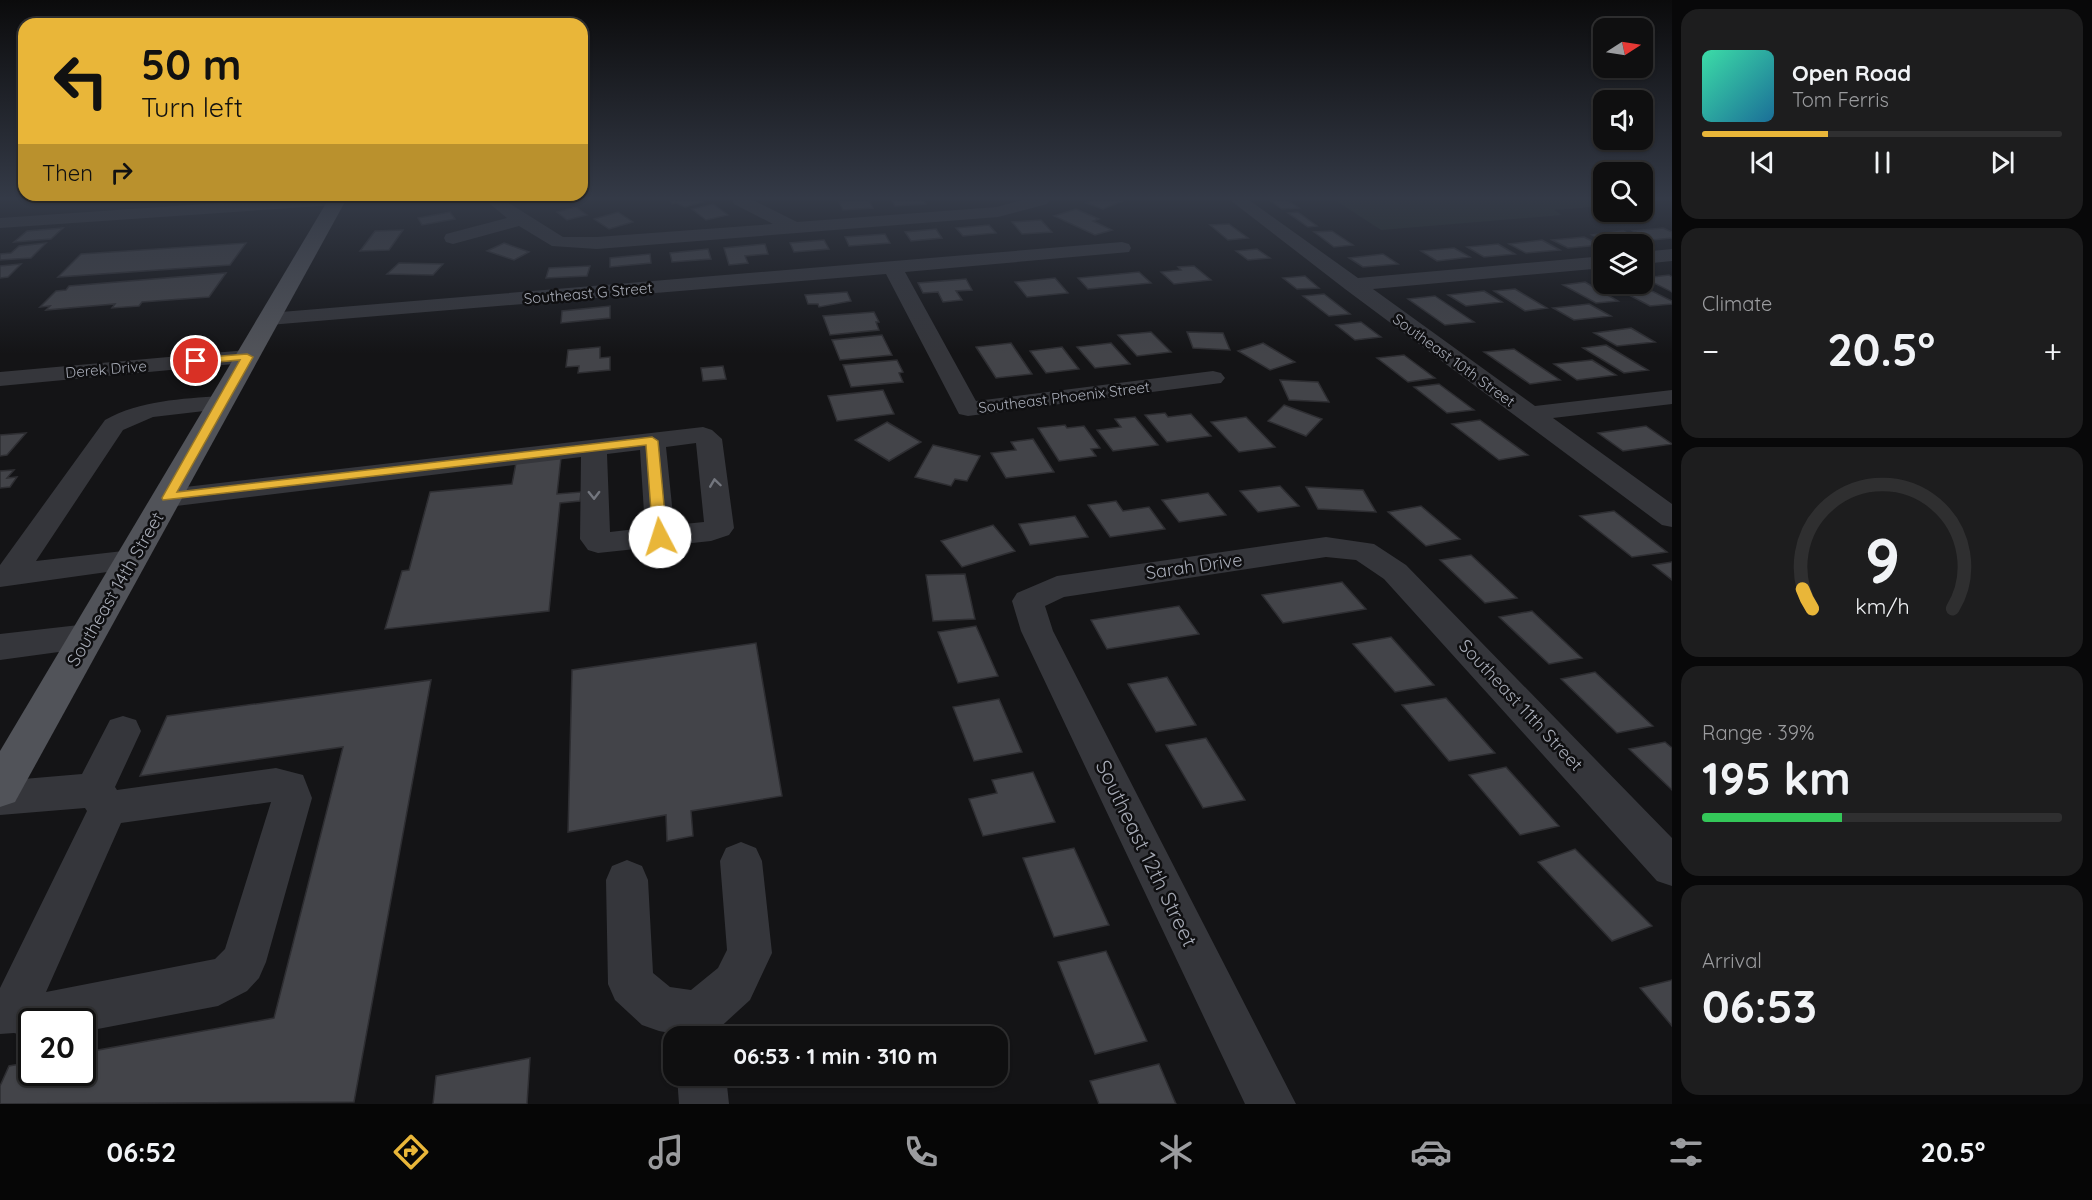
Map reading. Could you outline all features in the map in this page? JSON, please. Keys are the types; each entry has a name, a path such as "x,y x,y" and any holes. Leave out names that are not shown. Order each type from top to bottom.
{"main road":[{"name":"Southeast 14th Street","path":"0,789 307,252"}],"street":[{"name":"Southeast G Street","path":"269,320 1079,252"},
{"name":"Southeast 10th Street","path":"1307,252 1672,518"},
{"path":"1653,257 1672,255"},
{"path":"1352,285 1593,263"},
{"name":"Southeast Phoenix Street","path":"892,267 968,409 1213,378"},
{"name":"Derek Drive","path":"0,379 247,357"},
{"path":"1527,414 1672,397"},
{"path":"6,575 114,425 129,415 146,411 221,403"},
{"path":"168,498 594,447 703,435 709,439 719,528 598,543 595,538 594,447"},
{"path":"652,441 660,537"},
{"name":"Sarah Drive","path":"1028,601 1057,586 1326,547 1363,551"},
{"name":"Southeast 11th Street","path":"1363,551 1395,572 1672,867"},
{"path":"6,575 132,560"},
{"name":"Southeast 12th Street","path":"1028,601 1037,631 1271,1104"},
{"path":"0,647 88,636"},
{"path":"0,798 101,799 276,785 289,787 292,798 243,962 231,975 218,983 39,1017 7,1010 101,799 123,731"},
{"path":"627,880 631,984 659,1008 698,1026 734,984 750,953 741,861"},
{"path":"703,1086 704,1104"}],"building":[{"path":"37,252 31,258 0,260 0,254"},
{"path":"118,252 240,252 230,265 58,277 81,254"},
{"path":"489,252 529,252 514,260"},
{"path":"709,252 711,259 672,262 670,253"},
{"path":"725,252 767,252 768,254 745,256 748,263 729,265"},
{"path":"1237,252 1261,252 1270,258 1248,260"},
{"path":"1422,252 1460,252 1470,257 1437,261"},
{"path":"1475,252 1511,252 1515,254 1484,257"},
{"path":"650,254 651,263 610,267 610,258"},
{"path":"1383,254 1398,264 1363,267 1349,258"},
{"path":"399,263 443,264 433,275 387,274"},
{"path":"21,264 8,277 0,278 0,266"},
{"path":"590,266 587,276 546,278 549,268"},
{"path":"1194,266 1211,280 1174,284 1161,272 1181,270 1178,267"},
{"path":"1139,272 1151,283 1088,289 1078,278"},
{"path":"226,273 209,297 142,302 139,306 112,308 115,304 46,310 50,306 40,307 56,291 66,290 69,286"},
{"path":"1669,275 1672,277 1672,292 1653,282 1653,277"},
{"path":"1305,276 1319,288 1297,289 1283,278"},
{"path":"1055,278 1068,293 1027,297 1015,282"},
{"path":"966,279 972,290 956,291 962,300 943,302 938,292 923,293 918,283"},
{"path":"1585,282 1593,287 1593,294 1606,294 1618,301 1596,303 1563,285"},
{"path":"1515,289 1547,308 1525,311 1494,291"},
{"path":"1484,291 1502,302 1466,306 1448,295"},
{"path":"847,292 851,301 819,307 818,304 808,304 805,295"},
{"path":"1653,292 1672,301 1672,304 1650,306 1627,294 1653,294"},
{"path":"1324,294 1350,314 1329,316 1303,296"},
{"path":"1435,296 1474,322 1445,325 1408,299"},
{"path":"1589,304 1611,316 1574,320 1553,308"},
{"path":"610,306 610,318 561,323 562,311"},
{"path":"874,312 879,322 876,322 879,330 830,335 823,316"},
{"path":"1361,322 1381,337 1355,340 1336,325"},
{"path":"1631,328 1655,342 1617,346 1594,333"},
{"path":"1151,332 1171,352 1137,356 1118,335"},
{"path":"1187,332 1223,333 1230,350 1193,348"},
{"path":"882,335 892,355 840,360 832,340"},
{"path":"1011,343 1032,374 996,378 976,347"},
{"path":"1111,343 1130,364 1095,368 1077,347"},
{"path":"1263,343 1295,362 1270,370 1238,351"},
{"path":"1606,345 1648,370 1624,373 1583,348"},
{"path":"600,347 600,358 610,357 610,370 578,373 579,366 566,367 568,350"},
{"path":"1062,347 1079,369 1046,373 1030,351"},
{"path":"1514,349 1560,380 1530,384 1484,352"},
{"path":"1404,355 1435,378 1408,382 1377,358"},
{"path":"897,360 903,372 899,373 903,382 851,387 843,365"},
{"path":"1592,360 1616,375 1577,380 1554,364"},
{"path":"723,366 726,379 703,381 701,368"},
{"path":"1280,380 1318,382 1329,402 1289,400"},
{"path":"1439,384 1474,410 1447,413 1414,387"},
{"path":"883,390 894,414 837,421 828,396"},
{"path":"1284,405 1322,419 1306,436 1268,421"},
{"path":"1165,413 1168,417 1191,414 1211,436 1167,442 1145,415"},
{"path":"1135,417 1158,445 1113,451 1097,430 1121,427 1115,419"},
{"path":"1246,417 1275,447 1239,452 1211,422"},
{"path":"1480,420 1528,455 1499,460 1452,424"},
{"path":"887,422 921,442 889,461 855,440"},
{"path":"1065,425 1067,428 1084,426 1100,448 1091,449 1096,456 1059,461 1038,428"},
{"path":"1646,426 1672,444 1623,451 1598,433"},
{"path":"26,433 7,455 0,456 0,435"},
{"path":"1033,439 1054,472 1006,478 991,453 1016,450 1011,442"},
{"path":"933,445 980,456 967,481 955,479 951,486 915,477"},
{"path":"561,458 557,494 581,492 580,501 560,503 549,611 385,629 402,571 409,570 430,492 512,484 516,463"},
{"path":"14,470 7,478 17,477 10,487 0,488 0,471"},
{"path":"1280,486 1299,506 1258,512 1240,491"},
{"path":"1306,487 1363,490 1376,512 1318,509"},
{"path":"1208,493 1226,515 1179,522 1162,500"},
{"path":"1116,501 1123,511 1149,507 1165,529 1110,537 1088,505"},
{"path":"1421,506 1460,539 1426,546 1388,512"},
{"path":"1614,511 1667,552 1632,557 1580,516"},
{"path":"1075,516 1088,537 1030,545 1019,524"},
{"path":"993,525 1015,551 962,567 941,541"},
{"path":"1471,555 1517,598 1485,603 1440,560"},
{"path":"1672,562 1672,580 1653,565"},
{"path":"965,574 975,619 933,621 926,575"},
{"path":"1342,582 1366,609 1283,623 1262,595"},
{"path":"1179,606 1199,634 1107,649 1091,620"},
{"path":"1532,611 1582,658 1549,664 1499,617"},
{"path":"976,626 998,676 958,683 938,632"},
{"path":"1391,637 1434,685 1395,692 1353,644"},
{"path":"756,643 782,796 691,811 693,836 667,841 666,815 568,832 572,670"},
{"path":"1595,672 1653,726 1617,733 1561,679"},
{"path":"1167,677 1196,725 1156,732 1128,684"},
{"path":"431,680 354,1102 0,1104 0,1086 9,1066 18,1064 18,1086 96,1086 96,1050 274,1018 343,747 140,776 167,716"},
{"path":"1446,698 1495,753 1449,761 1402,705"},
{"path":"999,699 1022,752 974,761 953,707"},
{"path":"1206,738 1245,800 1203,808 1166,745"},
{"path":"1665,742 1672,748 1672,790 1629,749"},
{"path":"1506,767 1559,826 1520,835 1469,775"},
{"path":"1033,772 1055,822 983,836 969,799 997,793 992,780"},
{"path":"1074,848 1109,925 1054,937 1023,858"},
{"path":"1575,849 1652,926 1612,941 1538,862"},
{"path":"1106,951 1147,1041 1095,1054 1058,962"},
{"path":"1672,980 1672,1026 1640,988"},
{"path":"530,1058 527,1104 433,1104 436,1076"},
{"path":"1159,1064 1176,1104 1099,1104 1090,1081"}],"route":[{"path":"196,361 247,357 168,498 652,441 660,537"}]}
